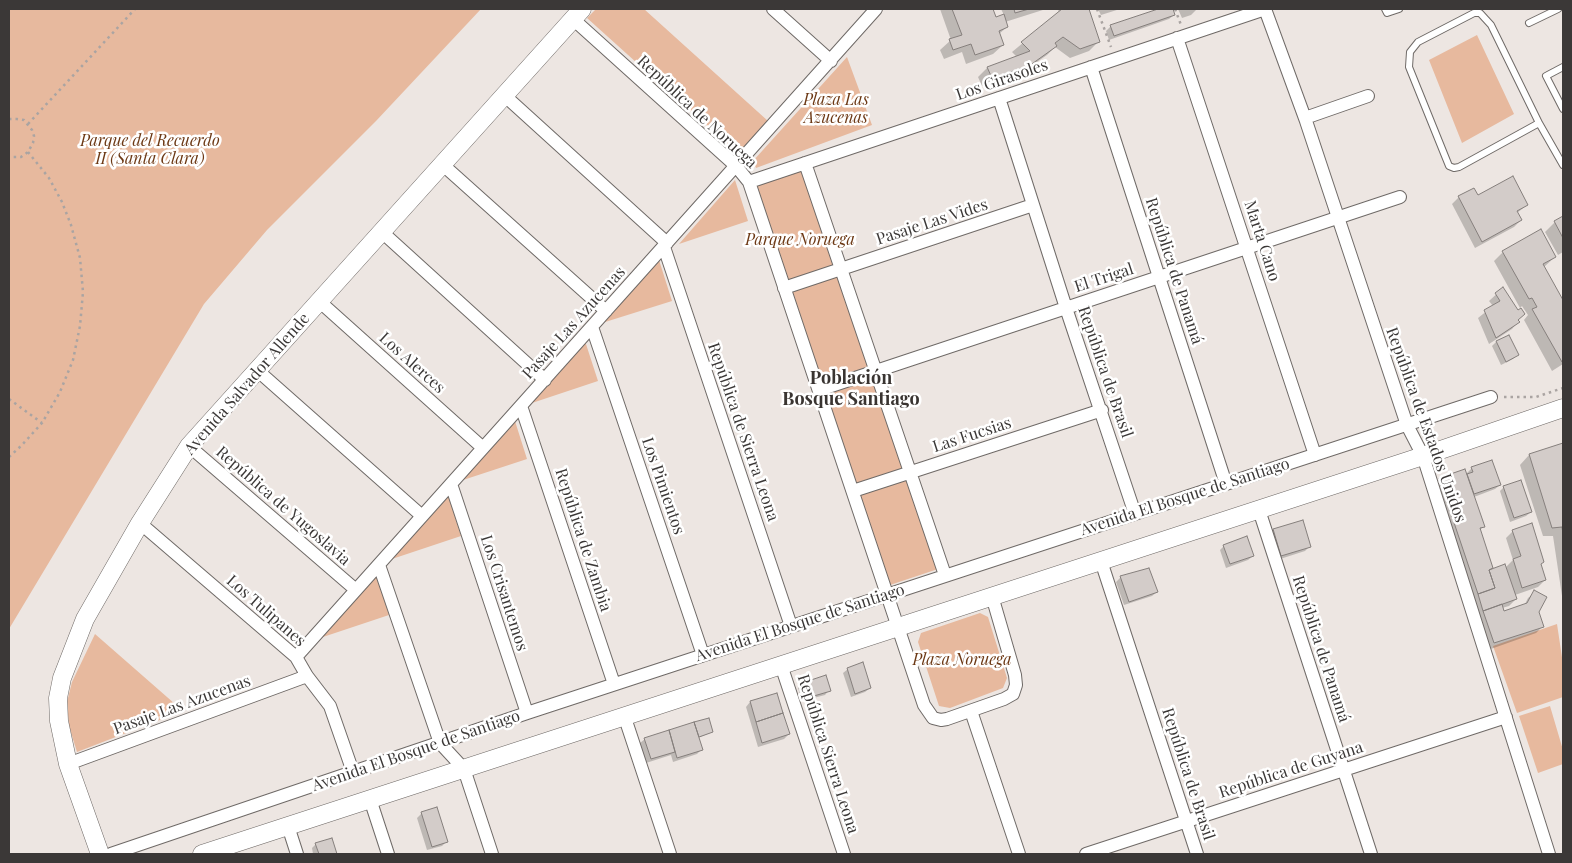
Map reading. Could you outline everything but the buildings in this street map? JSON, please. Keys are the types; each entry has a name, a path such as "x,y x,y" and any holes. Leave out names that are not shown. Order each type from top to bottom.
{"main road":[{"name":"Avenida Salvador Allende","path":"100,854 68,764 59,721 58,698 62,678 84,619 140,523 189,446 577,14"},
{"name":"Avenida El Bosque de Santiago","path":"204,854 624,715 1259,510 1563,408"}],"street":[{"path":"773,9 831,61"},
{"name":"Pasaje Las Azucenas","path":"296,657 876,9"},
{"name":"Los Girasoles","path":"749,182 1265,9"},
{"name":"República de Estados Unidos","path":"1265,9 1305,118 1407,425 1423,456 1549,854"},
{"name":"República de Noruega","path":"577,14 736,166 749,182 924,705 929,715 933,718 941,720 1009,698 1013,694 1016,685 1015,675 992,596"},
{"name":"Marta Cano","path":"1177,38 1315,455"},
{"name":"República de Panamá","path":"1091,67 1226,484"},
{"name":"República de Sierra Leona","path":"504,95 665,245 791,626"},
{"path":"1305,118 1368,96"},
{"name":"República de Brasil","path":"999,98 1066,308 1136,514"},
{"path":"805,163 945,576"},
{"path":"442,164 606,311"},
{"name":"El Trigal","path":"819,390 1400,197"},
{"name":"Pasaje Las Vides","path":"784,288 1033,205"},
{"path":"382,232 544,380"},
{"name":"Los Alerces","path":"319,301 483,448"},
{"name":"Los Pimientos","path":"592,327 703,655"},
{"path":"257,370 422,516"},
{"name":"Avenida El Bosque de Santiago","path":"111,854 614,684 1491,397"},
{"name":"República de Zambia","path":"521,406 614,684"},
{"name":"Las Fucsias","path":"853,491 1102,410"},
{"name":"República de Yugoslavia","path":"189,446 356,590"},
{"name":"Los Crisantemos","path":"451,484 527,713"},
{"name":"República de Panamá","path":"1259,510 1371,854"},
{"name":"Los Tulipanes","path":"140,523 296,657 307,676 330,706 353,772"},
{"name":"República de Brasil","path":"1101,560 1197,854"},
{"path":"379,565 440,743 464,769 492,854"},
{"name":"República Sierra Leona","path":"781,665 844,854"},
{"name":"Pasaje Las Azucenas","path":"68,764 307,676"},
{"path":"971,711 1019,854"},
{"path":"624,715 670,854"},
{"name":"República de Guyana","path":"1086,854 1506,717"},
{"path":"370,799 388,854"},
{"path":"288,826 297,854"}],"lane":[{"path":"1385,9 1387,13 1399,9"},
{"path":"1529,23 1558,9"},
{"path":"1539,122 1459,167 1454,168 1450,166 1410,67 1410,52 1418,42 1474,13 1480,13 1490,25 1563,165"},
{"path":"1563,66 1546,76 1563,109"}],"path":[{"path":"28,124 135,9"},
{"path":"1097,9 1115,59"},
{"path":"9,119 17,118 28,124 34,136 33,143 28,152 20,156 9,157"},
{"path":"9,457 42,423 60,392 73,360 80,326 83,292 80,258 71,224 49,178 28,152"},
{"path":"1491,397 1536,397 1563,388"},
{"path":"9,399 42,423"}],"green space":[{"name":"Parque del Recuerdo II (Santa Clara)","path":"9,9 481,9 376,121 267,230 204,304 9,629"},
{"path":"596,9 644,9 768,121 738,154 587,18"},
{"path":"1477,35 1514,114 1462,143 1429,60"},
{"name":"Plaza Las Azucenas","path":"847,57 872,125 756,168 753,161"},
{"name":"Parque Noruega","path":"803,170 938,569 890,585 753,185"},
{"path":"735,180 748,221 679,244"},
{"path":"659,260 672,301 602,323"},
{"path":"585,341 598,381 529,404"},
{"path":"514,418 527,459 457,482"},
{"path":"448,495 461,536 392,559"},
{"path":"376,574 389,615 320,638"},
{"name":"Plaza Noruega","path":"980,613 988,617 1007,678 1003,688 950,708 939,706 918,642 921,633"},
{"path":"1557,624 1563,664 1563,697 1517,713 1493,646"},
{"path":"95,634 183,711 77,752 69,726 67,702 72,682"},
{"path":"1550,706 1563,750 1563,764 1538,773 1519,716"}],"district":[{"name":"Población Bosque Santiago","path":"851,388"}]}
